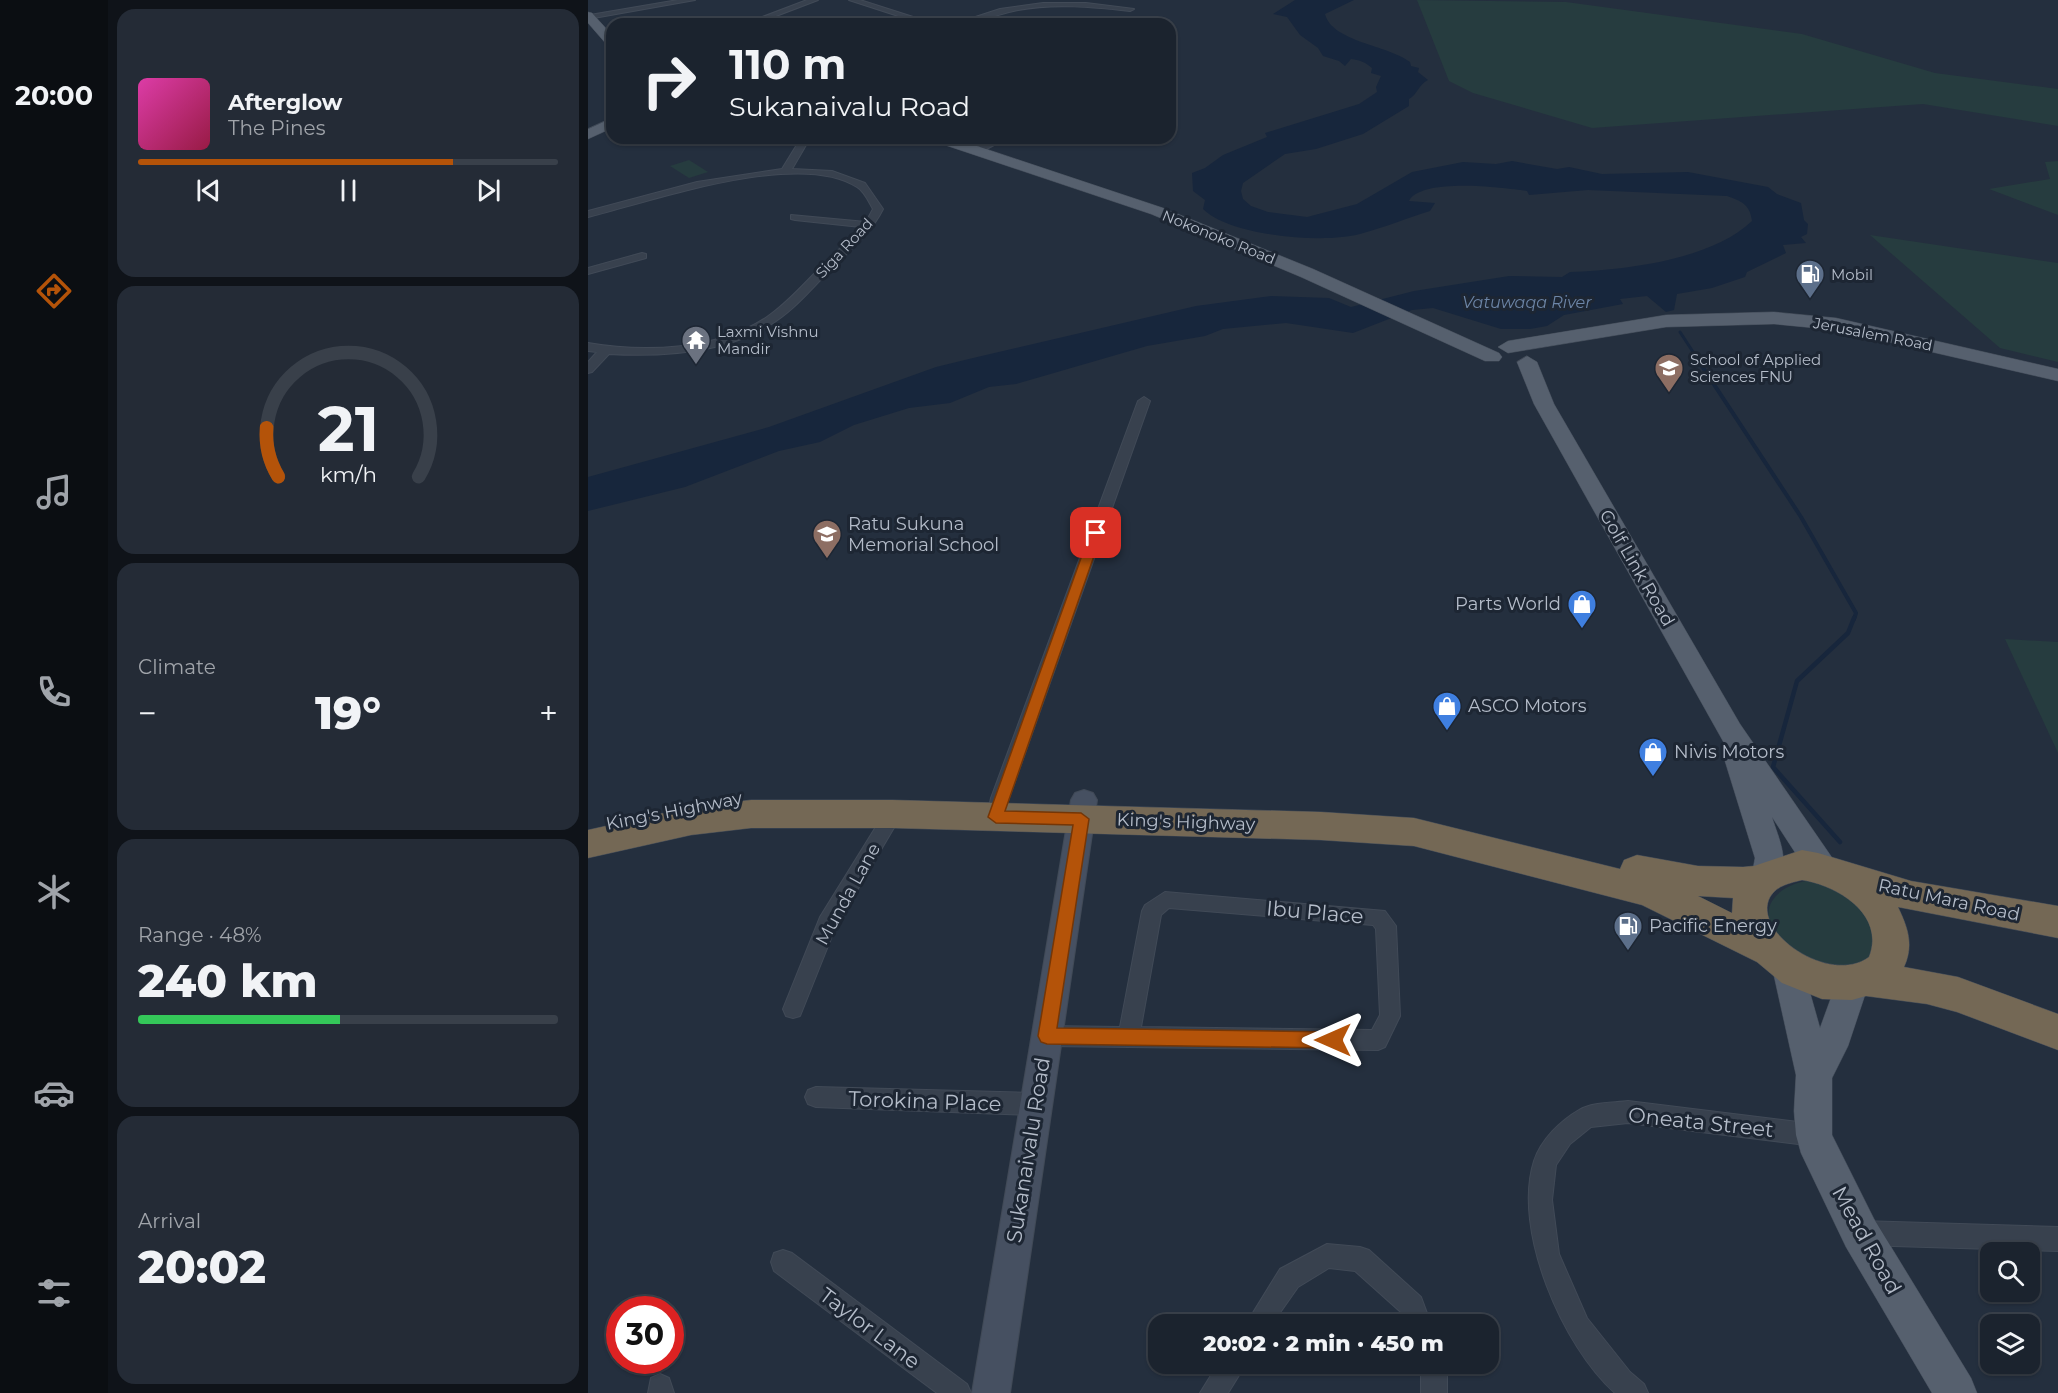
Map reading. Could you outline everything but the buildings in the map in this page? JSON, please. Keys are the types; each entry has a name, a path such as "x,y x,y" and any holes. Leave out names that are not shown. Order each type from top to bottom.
{"highway":[{"name":"King's Highway","path":"588,828 731,797 802,795 1083,810 1414,832 1647,891 1673,901 1777,958"},
{"name":"King's Highway","path":"1083,810 1313,806 1396,813 1501,832 1616,866 1680,880 1729,885 1763,878"},
{"name":"King's Highway","path":"588,844 723,816 893,814 998,807"},
{"path":"1859,981 1882,969 1891,955 1893,937 1888,919 1876,901 1860,886 1831,871 1802,865 1783,867 1763,878 1751,895 1749,912 1755,931 1777,958 1809,978 1831,983 1859,981 1927,987 1948,992 2058,1032"},
{"name":"Ratu Mara Road","path":"1831,871 1911,896 2058,922"}],"main road":[{"path":"590,14 606,24"},
{"path":"590,14 606,35"},
{"path":"588,135 606,125"},
{"name":"Nokonoko Road","path":"961,144 1192,221 1512,357"},
{"name":"Nokonoko Road","path":"971,144 981,149"},
{"name":"Jerusalem Road","path":"1512,357 1666,321 1774,318 1836,324 2058,375"},
{"name":"Jerusalem Road","path":"1512,357 1659,328 1703,325 1792,326 1862,337 2058,381"},
{"name":"Golf Link Road","path":"1512,357 1520,381 1544,404 1730,731 1831,871"},
{"name":"Golf Link Road","path":"1730,731 1770,858 1763,878"},
{"name":"Sukanaivalu Road","path":"991,1393 1033,1104 1047,1036 1083,810"},
{"name":"Mead Road","path":"1777,958 1814,1075 1812,1111 1814,1135 1860,1233 1956,1393"},
{"name":"Mead Road","path":"1814,1075 1831,1046 1859,981"}],"street":[{"path":"590,14 617,13 691,0"},
{"path":"764,18 814,0"},
{"path":"853,0 912,18"},
{"path":"975,18 997,10 1040,3 1130,9"},
{"path":"981,149 991,144"},
{"path":"786,171 801,145"},
{"name":"Siga Road","path":"588,214 730,177 786,171 824,174 860,184 874,196 878,209 868,225 794,300 762,324 731,336 682,348 635,353 605,351 588,347"},
{"path":"795,218 868,225"},
{"path":"588,271 642,256"},
{"path":"588,369 605,351"},
{"path":"998,807 1144,401"},
{"name":"Munda Lane","path":"793,1009 827,923 893,814"},
{"name":"Ibu Place","path":"1047,1036 1129,1038 1378,1040 1389,1016 1386,926 1378,918 1165,900 1152,911 1129,1038"},
{"name":"Torokina Place","path":"816,1097 1033,1104"},
{"name":"Oneata Street","path":"1635,1393 1621,1381 1578,1327 1547,1255 1540,1200 1541,1191 1545,1162 1562,1137 1587,1117 1628,1112 1814,1135"},
{"path":"1860,1233 2058,1239"},
{"path":"1265,1314 1289,1278 1327,1256 1360,1259 1412,1306 1415,1314"},
{"name":"Taylor Lane","path":"783,1262 958,1393"},
{"path":"1213,1393 1226,1374"},
{"path":"1434,1374 1434,1393"}],"green space":[{"path":"1417,0 1566,2 1802,34 1935,73 2058,89 2058,126 1923,104 1592,128 1473,93 1449,81"},
{"path":"689,160 708,172 689,178 670,166"},
{"path":"2058,161 2058,215 1989,189 2050,179 2045,162"},
{"path":"1870,235 2058,263 2058,362 2000,348"},
{"path":"2005,639 2058,642 2058,753"},
{"path":"1811,880 1845,889 1885,942 1860,973 1791,954 1771,926 1769,907 1778,894 1785,888"}],"water":[{"name":"Vatuwaqa River","path":"1295,0 1354,0 1325,14 1330,23 1349,37 1400,56 1410,62 1411,66 1419,68 1418,72 1428,80 1409,99 1409,106 1363,134 1316,149 1285,154 1243,183 1241,191 1243,199 1251,206 1268,212 1307,217 1357,204 1412,172 1463,162 1496,164 1512,161 1557,169 1569,167 1602,174 1688,172 1768,187 1777,194 1801,203 1804,220 1808,224 1807,234 1801,237 1806,243 1783,245 1786,253 1747,272 1745,277 1712,288 1677,294 1674,310 1666,312 1647,296 1620,299 1623,304 1564,315 1547,326 1530,329 1501,329 1433,308 1412,310 1353,333 1286,323 1223,329 1205,336 1147,346 1016,384 989,387 950,403 909,408 854,425 820,442 779,451 685,487 588,511 588,477 769,427 936,367 1196,306 1271,296 1329,298 1351,307 1414,291 1509,276 1562,277 1570,272 1641,265 1691,254 1714,245 1735,234 1752,221 1744,204 1727,196 1588,190 1529,195 1527,191 1464,186 1446,186 1417,194 1409,201 1435,203 1430,211 1369,232 1344,237 1301,238 1278,235 1234,226 1216,218 1203,209 1205,200 1193,191 1192,173 1205,168 1223,155 1267,137 1265,133 1359,104 1377,92 1376,87 1381,76 1371,73 1372,68 1351,59 1345,66 1339,61 1323,56 1318,48 1300,35 1287,17 1273,14"}],"waterway":[{"path":"1680,332 1697,358"},
{"path":"1696,357 1801,517 1856,613 1854,619"},
{"path":"1840,842 1773,767 1797,681 1848,633 1854,618"}],"place":[{"name":"Mobil","path":"1810,300"},
{"name":"Laxmi Vishnu Mandir","path":"696,366"},
{"name":"School of Applied Sciences FNU","path":"1669,394"},
{"name":"Ratu Sukuna Memorial School","path":"827,560"},
{"name":"Parts World","path":"1582,630"},
{"name":"ASCO Motors","path":"1447,732"},
{"name":"Nivis Motors","path":"1653,778"},
{"name":"Pacific Energy","path":"1628,952"}],"route":[{"path":"1096,533 1000,798 996,817 1081,819 1047,1036 1333,1040"}]}
